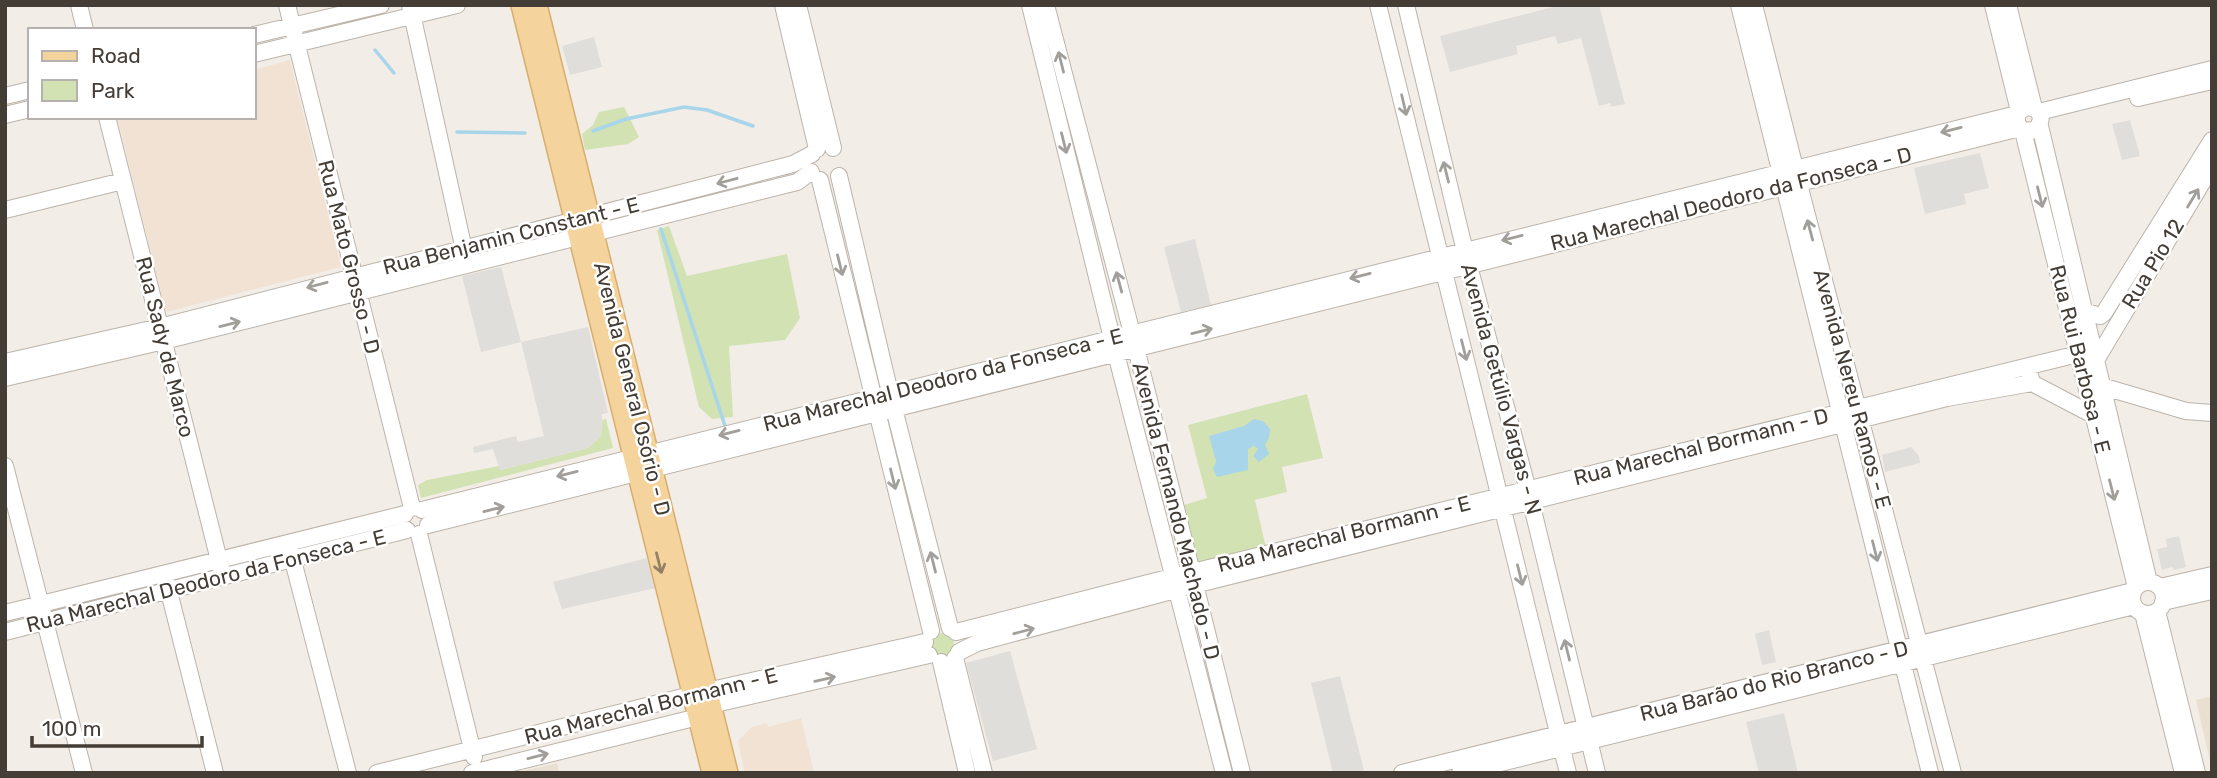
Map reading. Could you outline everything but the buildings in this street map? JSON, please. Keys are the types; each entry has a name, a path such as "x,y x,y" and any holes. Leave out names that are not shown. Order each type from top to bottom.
{"main road":[{"name":"Avenida General Osório - D","path":"521,5 583,227 702,702 727,773"},
{"name":"Avenida General Osório - D","path":"537,5 583,227"},
{"name":"Avenida General Osório - D","path":"702,702 712,773"}],"street":[{"path":"79,5 85,28"},
{"name":"Rua Mato Grosso - D","path":"287,5 476,772"},
{"path":"256,34 381,5"},
{"path":"256,54 411,11 457,5"},
{"path":"783,5 821,150"},
{"path":"798,5 821,150"},
{"name":"Avenida Fernando Machado - D","path":"1030,5 1224,773"},
{"name":"Avenida Fernando Machado - D","path":"1046,5 1134,341 1242,773"},
{"name":"Avenida Getúlio Vargas - N","path":"1378,5 1568,773"},
{"name":"Avenida Getúlio Vargas - N","path":"1406,5 1597,773"},
{"name":"Avenida Nereu Ramos - E","path":"1739,5 1858,414 1924,654 1953,773"},
{"name":"Avenida Nereu Ramos - E","path":"1754,5 1842,418 1930,773"},
{"name":"Rua Rui Barbosa - E","path":"1993,5 2029,119 2083,311 2183,773"},
{"name":"Rua Rui Barbosa - E","path":"2008,5 2029,119 2093,415 2197,773"},
{"path":"411,11 465,257"},
{"name":"Rua Marechal Deodoro da Fonseca - D","path":"1467,257 2141,92 2212,69"},
{"name":"Rua Marechal Deodoro da Fonseca - D","path":"2141,92 2212,81"},
{"path":"6,106 28,91"},
{"path":"6,106 28,109"},
{"name":"Rua Sady de Marco","path":"108,119 221,568"},
{"name":"Rua Pio 12","path":"2095,362 2212,140"},
{"path":"816,176 833,180 843,168 842,159 821,150"},
{"path":"821,150 809,160 816,176 940,650 967,773"},
{"name":"Rua Benjamin Constant - E","path":"583,227 793,164 821,150"},
{"name":"Rua Pio 12","path":"2083,311 2100,316 2104,313 2212,166"},
{"name":"Rua Benjamin Constant - E","path":"5,362 104,347 162,334 583,227 816,176"},
{"path":"839,176 892,401 953,630 960,638 940,650"},
{"path":"5,210 123,181"},
{"name":"Rua Marechal Deodoro da Fonseca - E","path":"5,632 43,613 164,574 221,568 291,551 1467,257"},
{"name":"Rua Benjamin Constant - E","path":"5,378 104,347"},
{"name":"Rua Marechal Bormann - D","path":"1502,502 1858,414 2078,354"},
{"path":"2027,366 2032,383 2093,415"},
{"name":"Rua Marechal Bormann - D","path":"1858,414 2032,383"},
{"path":"2101,386 2186,411 2212,413"},
{"path":"5,466 84,773"},
{"name":"Rua Marechal Bormann - E","path":"940,650 943,626 953,630 1142,591 1502,502"},
{"path":"291,551 348,773"},
{"name":"Rua Marechal Deodoro da Fonseca - E","path":"5,613 43,613 168,590 221,568"},
{"path":"164,574 215,773"},
{"path":"1924,654 2147,597 2212,575"},
{"name":"Rua Marechal Bormann - E","path":"476,772 591,743 702,702 758,687 977,643 1142,591"},
{"path":"2147,597 2212,591"},
{"name":"Rua Barão do Rio Branco - D","path":"1560,741 1901,657 1924,654 1962,634 2147,597"},
{"path":"940,650 984,773"},
{"name":"Rua Marechal Bormann - E","path":"377,773 586,721 702,702"},
{"path":"586,721 591,743"},
{"path":"1402,773 1560,741"},
{"path":"1460,773 1560,741"}],"shaded area":[{"path":"1561,5 1599,5 1625,104 1611,107 1610,103 1599,106 1581,38 1558,44 1555,36 1516,46 1518,54 1450,72 1440,36"},
{"path":"594,37 602,67 570,75 562,46"},
{"path":"290,60 341,267 166,312 118,119 256,119 256,69"},
{"path":"2130,120 2140,156 2122,160 2112,124"},
{"path":"1980,153 1989,188 1964,194 1966,204 1925,214 1914,168"},
{"path":"1195,239 1211,305 1181,312 1164,247"},
{"path":"501,267 521,342 481,352 462,276"},
{"path":"588,327 608,413 602,414 601,436 588,448 500,470 493,449 474,453 473,447 516,436 518,442 544,436 521,342"},
{"path":"1911,447 1919,456 1920,463 1885,472 1882,455"},
{"path":"2179,536 2186,567 2162,570 2157,549 2167,547 2166,539"},
{"path":"647,558 656,588 562,609 553,582"},
{"path":"1769,630 1776,662 1762,665 1755,634"},
{"path":"1010,651 1037,749 993,761 966,663"},
{"path":"1340,676 1364,770 1352,773 1333,773 1311,683"},
{"path":"2212,696 2212,770 2196,700"},
{"path":"1784,713 1798,773 1759,773 1746,722"},
{"path":"801,718 814,773 745,773 738,741 752,727 767,723 768,727"},
{"path":"557,763 559,773 523,773 523,771"}],"green space":[{"path":"624,107 639,137 628,144 585,150 582,134 593,125 599,112"},
{"path":"669,226 687,276 787,254 800,318 785,340 729,346 733,417 712,419 699,407 657,230"},
{"path":"1307,394 1323,458 1282,467 1287,492 1255,500 1266,548 1199,564 1184,505 1207,498 1188,425"},
{"path":"606,419 613,448 421,498 418,485 427,480 499,466 500,470 588,448 601,436 602,420"},
{"path":"943,633 951,636 954,644 951,652 943,655 935,652 932,644 935,636"}],"water":[{"path":"1254,419 1263,421 1270,429 1265,445 1269,454 1259,462 1253,456 1258,449 1254,446 1248,449 1248,470 1217,477 1213,469 1216,461 1209,436 1244,426"}],"waterway":[{"path":"375,50 394,73"},
{"path":"593,131 626,119 684,107 707,110 753,126"},
{"path":"457,132 525,133"},
{"path":"661,229 725,426"}]}
